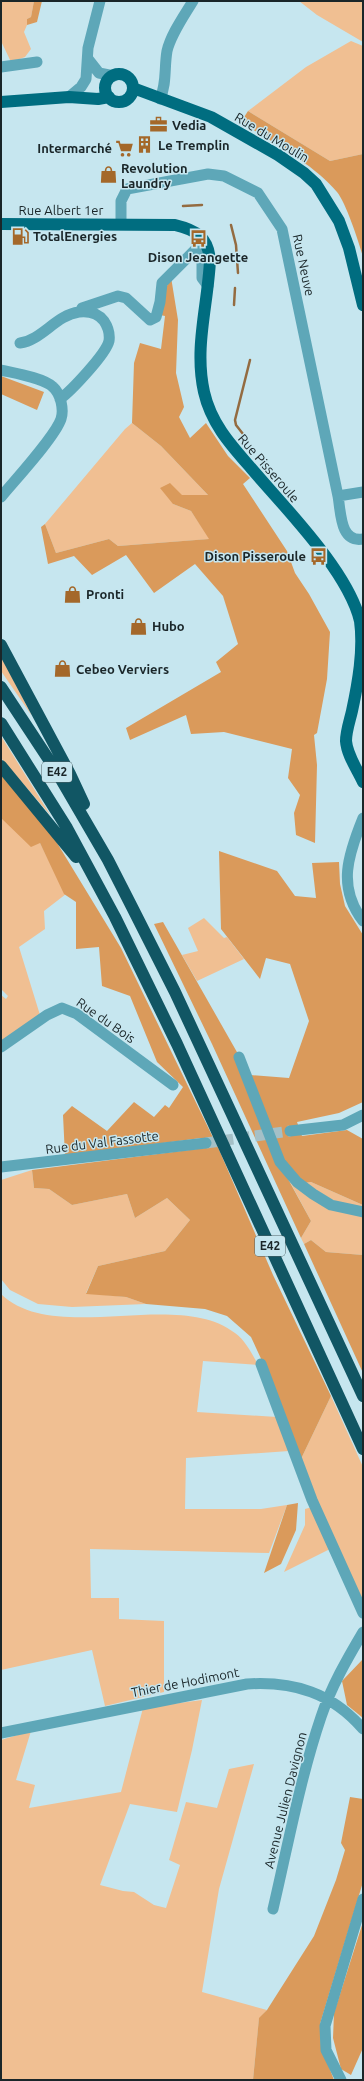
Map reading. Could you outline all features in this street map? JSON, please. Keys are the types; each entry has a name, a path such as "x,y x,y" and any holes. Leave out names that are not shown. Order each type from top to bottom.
{"highway":[{"path":"1,645 70,774 108,860"},
{"name":"E42","path":"1,686 55,769 108,860 175,992 363,1396"},
{"name":"E42","path":"1,723 63,822 115,917 177,1044 363,1449"},
{"path":"1,766 56,832 101,892"}],"main road":[{"path":"71,97 121,75 128,78 133,88 129,97 122,102 112,100 105,89 110,80"},
{"name":"Rue du Moulin","path":"133,88 162,95 211,117 278,155 304,172 316,184 339,221 350,248 363,305"},
{"path":"1,102 71,97 98,99 109,97"},
{"name":"Rue Albert 1er","path":"1,224 121,224"},
{"name":"Rue Pisseroule","path":"121,224 175,225 192,229 204,240 209,251 208,286 200,332 200,359 203,391 209,411 221,434 312,539 352,596 360,622 361,656 356,694 346,738 347,749 363,782"}],"street":[{"path":"71,97 81,87 86,79 88,48 100,1"},
{"path":"162,95 168,51 174,33 193,1"},
{"path":"88,59 99,73 110,80"},
{"path":"1,68 37,62"},
{"name":"Rue Neuve","path":"121,224 121,201 124,193 127,189 142,185 208,174 224,176 258,193 282,229 338,496"},
{"path":"80,312 82,308 118,296 126,298 150,320 156,317 160,302 162,283 196,248 202,262 202,278 208,286"},
{"path":"20,343 30,342 67,316 80,312 92,312 103,320 110,334 108,343 78,382 60,399"},
{"path":"1,370 46,382 54,387 60,399 62,412 59,424 1,497"},
{"path":"363,492 338,496 344,529 347,535 352,539 363,539"},
{"path":"363,818 351,851 346,871 348,891 353,906 363,922"},
{"path":"351,851 363,840"},
{"name":"Rue du Bois","path":"1,1047 47,1016 62,1008 77,1014 173,1085"},
{"path":"239,1057 280,1162 298,1182 313,1194 331,1205 363,1212"},
{"path":"290,1131 344,1125 363,1115"},
{"name":"Rue du Val Fassotte","path":"2,1168 206,1143"},
{"path":"261,1364 312,1500 363,1614"},
{"name":"Avenue Julien Davignon","path":"273,1909 296,1808 321,1716 345,1663 363,1632"},
{"name":"Thier de Hodimont","path":"1,1733 247,1684 267,1682 295,1686 312,1691 339,1706 363,1729"},
{"path":"341,2080 326,2050 325,2026 363,1899"}],"shaded area":[{"path":"1,1 34,1 31,17 27,19 27,25 24,32 31,49 25,57 11,62 1,41"},
{"path":"34,1 42,1 37,22 27,25 27,19 31,17"},
{"path":"299,1 363,1 363,42 317,15"},
{"path":"351,41 363,46 363,154 330,161 248,111 306,67"},
{"path":"248,111 330,161 363,154 363,257 341,197 328,182 305,163 241,122"},
{"path":"171,277 178,320 176,373 184,407 179,417 190,438 206,423 228,456 250,478 243,484 287,551 295,573 309,594 330,632 327,679 317,733 314,735 317,765 315,843 296,835 294,813 300,795 288,778 292,749 224,732 191,734 186,715 130,740 126,728 221,672 216,662 238,644 223,596 195,564 154,593 126,555 92,575 74,556 48,564 41,527 45,524 56,553 109,539 118,546 209,539 191,511 173,504 160,488 170,483 182,495 208,495 161,446 132,423 134,363 140,343 161,349 165,316 160,315 166,288"},
{"path":"1,376 44,392 37,410 1,394"},
{"path":"132,423 161,446 208,495 182,495 173,504 191,511 210,539 118,546 109,539 56,553 45,524 125,429"},
{"path":"1,656 32,716 1,671"},
{"path":"1,736 51,816 1,758"},
{"path":"1,775 51,833 121,948 220,1152 273,1275 331,1396 300,1461 263,1363 251,1337 227,1316 205,1309 146,1304 126,1297 86,1294 98,1266 165,1251 190,1220 167,1198 135,1218 127,1194 72,1205 49,1189 34,1188 32,1170 205,1148 201,1138 65,1156 63,1115 72,1106 107,1131 134,1102 154,1117 165,1105 169,1108 183,1087 157,1062 130,996 102,986 99,947 76,949 76,902 64,894 40,843 31,847 1,818"},
{"path":"1,818 40,843 66,894 44,911 45,929 19,947 40,1015 1,1042 1,995 6,999 8,996 1,989"},
{"path":"219,851 277,871 295,896 316,898 312,863 339,862 340,884 345,906 363,935 363,1102 339,1113 297,1122 302,1136 347,1130 363,1139 363,1205 311,1182 304,1183 282,1168 311,1221 301,1238 212,1044 154,924 163,922 250,1075 289,1078 309,1021 290,964 266,958 260,979 221,929"},
{"path":"204,918 224,938 227,937 244,959 197,981 182,955 198,951 188,928"},
{"path":"282,1167 302,1191 363,1215 363,1255 326,1252 311,1240 304,1244 301,1238 311,1221"},
{"path":"32,1170 34,1188 49,1189 72,1205 127,1194 135,1218 167,1198 190,1220 165,1251 98,1266 86,1293 126,1297 146,1304 72,1307 38,1304 10,1290 1,1279 1,1180"},
{"path":"311,1182 363,1205 363,1209 343,1206 304,1183"},
{"path":"311,1240 326,1252 363,1255 363,1373 304,1244"},
{"path":"1,1294 24,1309 52,1316 83,1317 182,1315 211,1321 239,1336 258,1365 203,1361 197,1412 277,1417 289,1451 186,1458 185,1509 261,1509 287,1505 269,1553 90,1549 91,1598 119,1598 119,1619 164,1621 164,1692 105,1706 92,1650 1,1670"},
{"path":"331,1396 363,1467 363,1606 300,1461"},
{"path":"298,1503 296,1530 281,1564 264,1573 287,1505"},
{"path":"312,1507 330,1549 284,1572 305,1525 305,1509"},
{"path":"363,1659 363,1718 347,1705 342,1681"},
{"path":"202,1700 177,1812 130,1804 100,1885 123,1891 134,1892 154,1905 166,1908 180,1865 169,1860 186,1802 217,1808 229,1769 254,1764 219,1889 202,1992 267,2010 259,2019 253,2080 1,2080 1,1740 31,1731 16,1780 35,1785 29,1808 121,1792 143,1708"},
{"path":"350,1797 363,1799 363,1882 320,2024 321,2046 334,2080 253,2080 259,2018 267,2010 314,1936 336,1880 345,1850 341,1843"},
{"path":"363,1922 363,2048 351,2075 341,2069 333,2038 334,2013"}],"waterway":[{"path":"183,206 202,205"},
{"path":"231,225 236,245 238,273"},
{"path":"234,305 235,288"},
{"path":"243,434 236,425 235,420 250,360"}],"tunnel":[{"path":"206,1143 290,1131"}],"place":[{"name":"Vedia","path":"159,125"},
{"name":"Le Tremplin","path":"145,145"},
{"name":"Intermarché","path":"125,148"},
{"name":"Revolution Laundry","path":"108,175"},
{"name":"TotalEnergies","path":"20,236"},
{"name":"Dison Jeangette","path":"198,238"},
{"name":"Dison Pisseroule","path":"319,556"},
{"name":"Pronti","path":"73,594"},
{"name":"Hubo","path":"139,626"},
{"name":"Cebeo Verviers","path":"63,669"}]}
